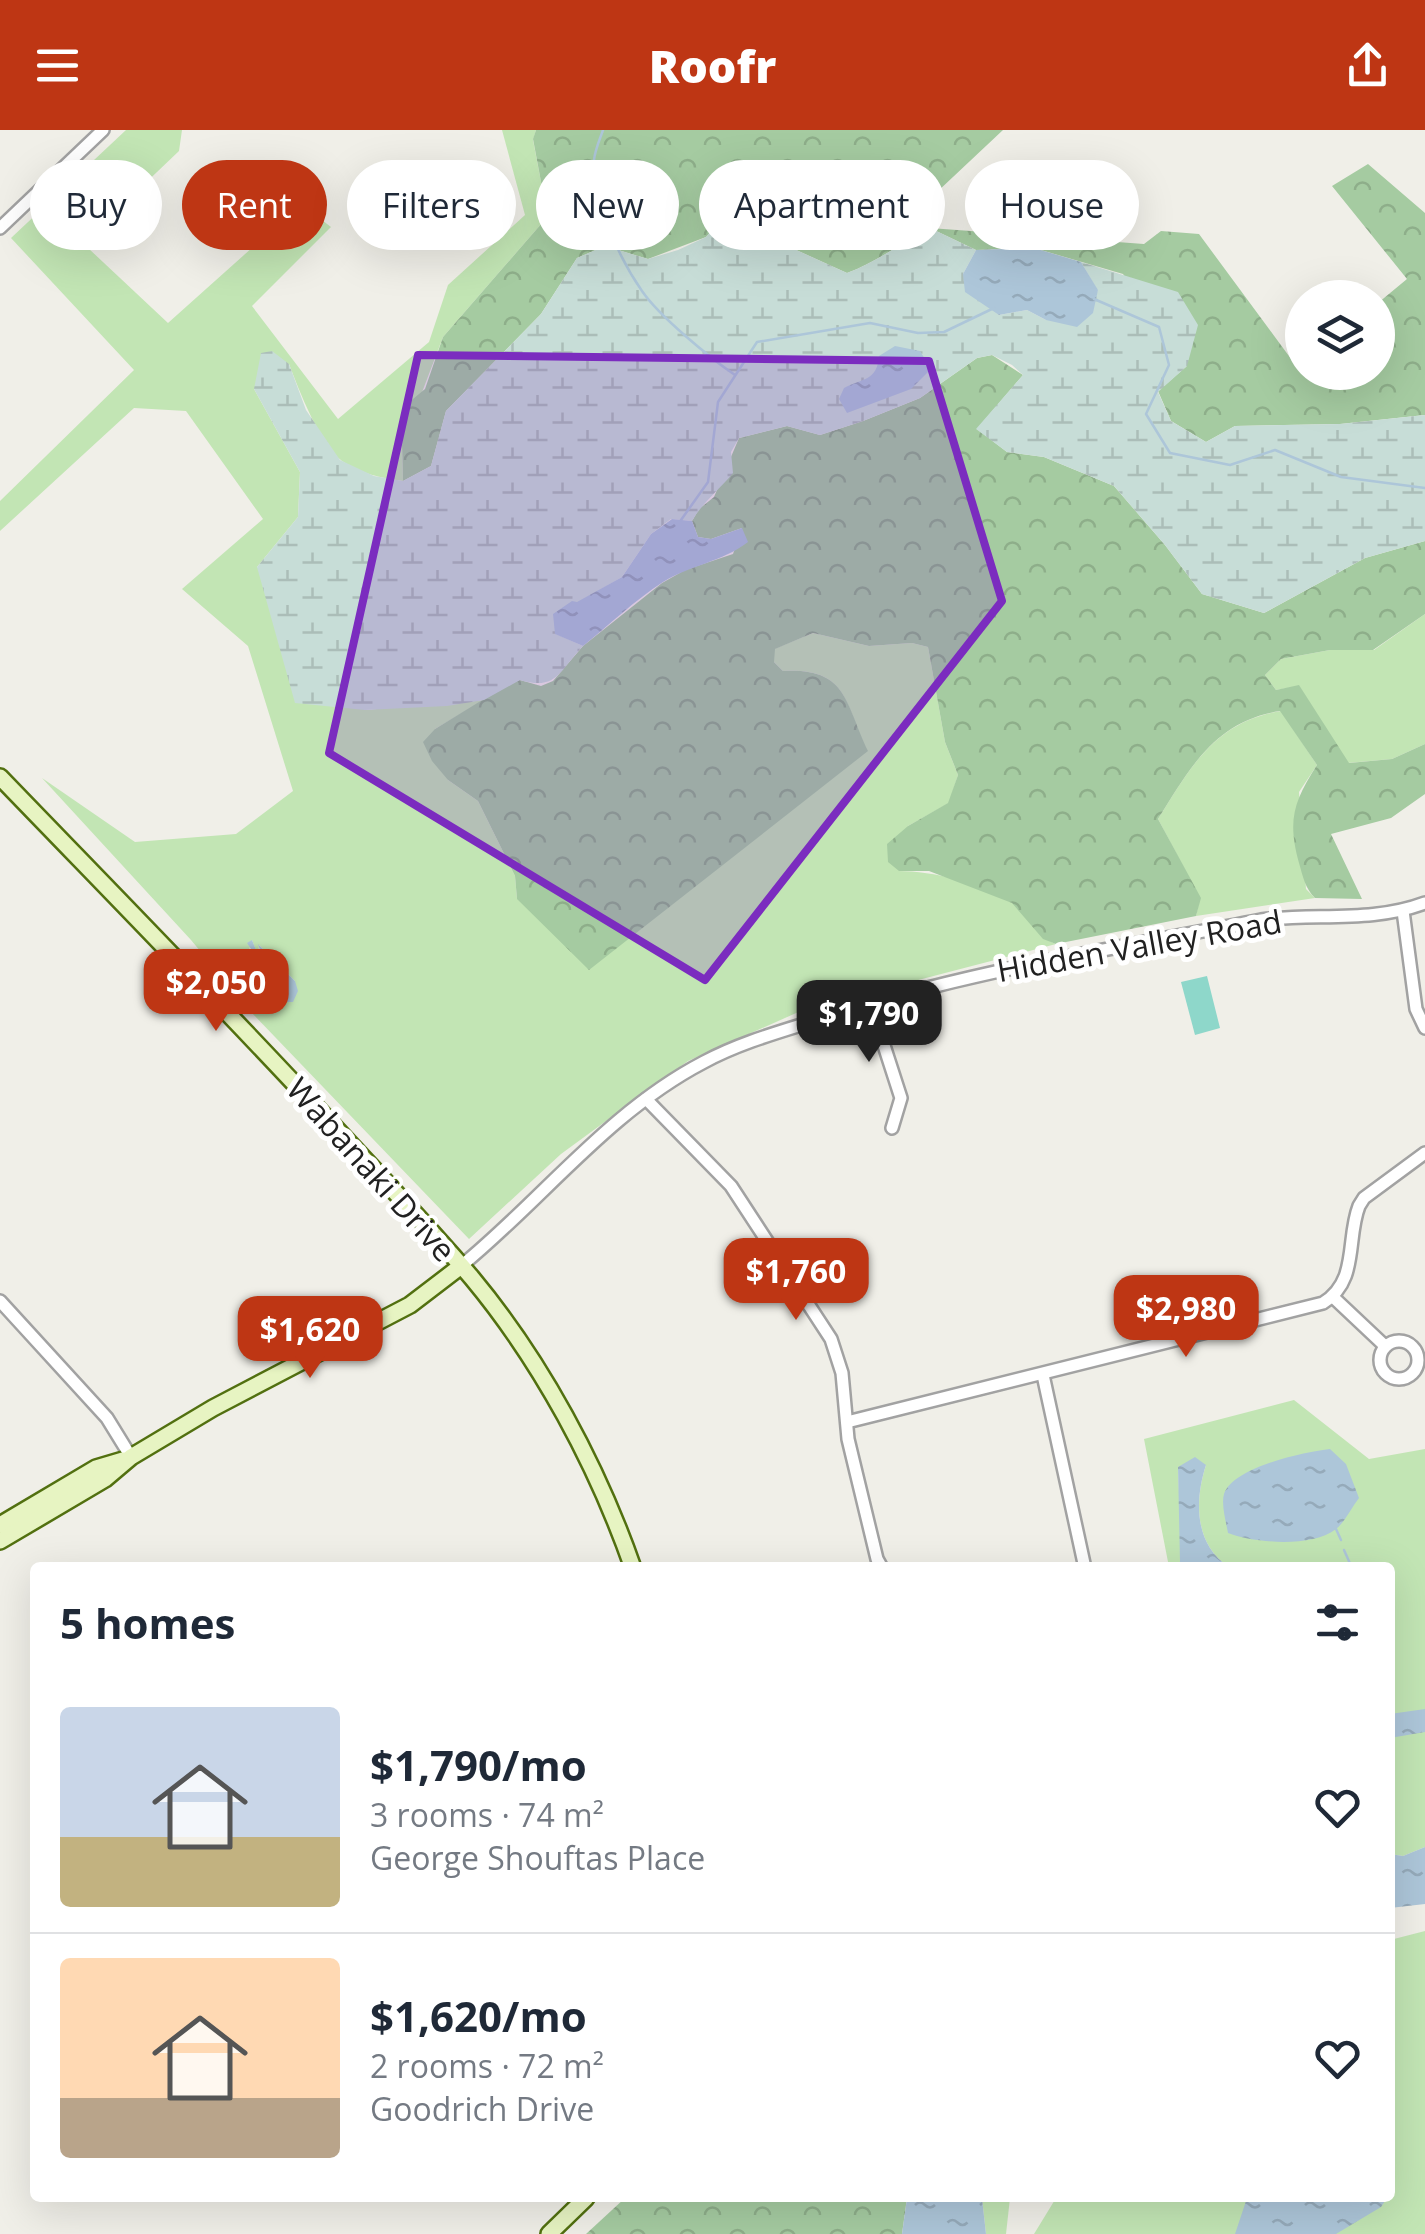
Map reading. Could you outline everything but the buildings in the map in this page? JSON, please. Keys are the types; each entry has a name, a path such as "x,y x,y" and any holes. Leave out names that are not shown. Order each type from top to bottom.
{"street":[{"path":"0,228 103,130"},
{"name":"Wabanaki Drive","path":"0,776 264,1051 461,1266 524,1348 612,1516 631,1562"},
{"name":"Hidden Valley Road","path":"461,1266 584,1150 646,1099 704,1062 733,1049 870,1002 986,973 1261,920 1403,912 1425,903"},
{"path":"1403,912 1416,1009 1425,1028"},
{"path":"870,1002 901,1098 892,1128"},
{"path":"646,1099 730,1186 831,1340 842,1373 848,1439 879,1562"},
{"path":"847,1422 1314,1306 1333,1297 1343,1283 1350,1265 1359,1206 1425,1153"},
{"path":"0,1541 105,1480 131,1458 276,1374 410,1305 461,1266"},
{"path":"1333,1297 1385,1346"},
{"path":"0,1301 107,1418 131,1458"},
{"path":"1043,1375 1084,1562"},
{"path":"0,1526 96,1468 131,1458"},
{"path":"548,2234 582,2202"}],"highlighted area":[{"path":"418,355 929,361 1002,601 705,980 329,753"}],"green space":[{"path":"126,130 182,130 179,151 162,167 162,160 94,160"},
{"path":"502,130 536,130 533,140 537,160 536,230 443,337 402,445 403,481 364,472 334,453 311,416 289,364 254,389 300,472 298,517 257,567 365,710 484,700 435,729 448,780 478,801 515,876 517,899 867,751 847,702 832,682 804,671 783,671 774,662 774,649 813,633 869,646 912,643 928,647 945,742 958,775 949,803 908,826 899,871 956,879 999,895 1017,907 1042,936 1056,944 803,1010 688,1061 561,1154 469,1239 251,1012 191,940 42,778 135,842 236,834 293,791 248,646 182,589 263,519 186,411 134,408 0,531 0,501 134,370 11,238 30,220 30,250 90,250 168,323 250,250 308,250 252,306 338,419 429,342 448,285 486,250 516,250 516,223 525,215 516,182 516,160 510,160","holes":["252,940 258,956 259,945 295,981 255,987 269,976 249,950"]},
{"path":"536,130 1003,130 971,160 965,160 965,166 945,184 945,160 699,160 699,240 679,247 679,160 537,160 533,139"},
{"path":"1368,164 1425,213 1425,415 1340,424 1235,426 1206,442 1171,421 1158,391 1187,366 1123,274 1041,250 1139,250 1139,244 1161,231 1199,234 1285,351 1285,390 1395,390 1395,289 1407,279 1332,186"},
{"path":"945,229 965,231 965,245 945,235"},
{"path":"536,230 536,250 596,250 577,258 541,314 446,411 431,466 403,481 407,404 425,389 443,337"},
{"path":"945,235 965,245 965,250 976,250 963,274 999,315 1027,310 1046,320 1098,291 1081,262 1178,292 1198,325 1187,366 1158,392 1171,421 1206,442 1235,426 1340,424 1425,415 1425,541 1365,558 1264,613 1202,594 1114,486 1044,457 1007,452 976,429 1023,375 992,355 977,358 920,398 863,421 820,435 787,426 739,438 731,452 733,473 692,521 671,519 651,534 622,577 577,603 556,634 583,646 550,681 520,680 484,700 447,706 365,710 295,703 257,567 298,517 300,472 254,389 261,353 272,351 289,364 306,410 340,460 374,476 403,481 431,466 446,411 541,314 577,258 596,250 618,250 648,259 699,240 699,250 796,250 847,273 893,250 945,250"},
{"path":"618,250 672,250 648,259"},
{"path":"796,250 893,250 847,273"},
{"path":"992,355 1023,375 977,429 1007,452 1044,457 1114,486 1202,594 1264,613 1365,558 1425,541 1425,614 1373,650 1330,650 1281,659 1265,675 1276,690 1299,685 1349,763 1392,759 1425,744 1425,794 1391,818 1331,834 1362,899 1315,898 1305,882 1295,848 1293,823 1298,800 1317,765 1280,711 1257,716 1221,736 1181,782 1158,819 1201,898 1196,916 1056,944 1043,939 1012,903 929,871 899,871 888,862 887,844 908,826 948,803 958,775 945,742 928,647 912,643 869,646 813,633 775,649 774,662 783,671 804,671 832,682 847,702 868,751 589,970 517,899 515,876 478,801 448,780 423,742 435,729 510,683 520,680 541,686 553,681 583,646 662,583 685,570 733,554 742,528 711,539 698,537 692,521 714,497 739,438 787,426 820,435 863,421 920,398 977,358"},
{"path":"1425,614 1425,744 1392,759 1348,763 1299,686 1276,690 1265,675 1281,659 1330,650 1374,650"},
{"path":"1281,711 1317,765 1299,792 1306,889 1315,898 1196,916 1200,898 1158,819 1194,765 1222,736 1258,716"},
{"path":"1294,1400 1369,1459 1425,1449 1425,1847 1403,1856 1395,1855 1395,1562 1223,1562 1209,1547 1200,1522 1200,1493 1206,1465 1178,1467 1182,1562 1168,1562 1144,1439"},
{"path":"1425,1931 1425,2234 1034,2234 1054,2202 1395,2202 1395,1939"},
{"path":"621,2202 906,2202 902,2234 586,2234"},
{"path":"982,2202 1010,2202 1006,2234 986,2234"}],"shaded area":[{"path":"1207,976 1220,1028 1195,1035 1181,982"}],"water":[{"path":"976,250 1041,250 1081,262 1098,290 1093,313 1077,327 1046,320 1027,310 999,315 965,292 963,274"},
{"path":"895,346 920,351 931,369 911,389 847,413 839,399 844,388 872,374 879,356"},
{"path":"672,519 692,521 698,537 711,539 742,528 748,542 663,582 583,646 555,634 553,614 622,577 651,534"},
{"path":"252,940 258,955 258,944 295,981 298,991 293,1002 272,1002 255,986 254,978 266,980 269,976 247,943"},
{"path":"1330,1449 1346,1464 1359,1498 1336,1529 1313,1539 1283,1542 1228,1533 1223,1498 1230,1484 1271,1462"},
{"path":"1195,1457 1206,1465 1200,1493 1200,1522 1209,1547 1223,1562 1180,1562 1178,1467"},
{"path":"1425,1709 1425,1732 1395,1737 1395,1713"},
{"path":"1425,1847 1425,1904 1395,1907 1395,1855 1403,1856"},
{"path":"906,2202 982,2202 986,2234 902,2234"},
{"path":"1246,2202 1384,2202 1336,2234 1235,2234"}],"waterway":[{"path":"603,130 595,156 595,176 609,229 625,262 660,312 735,375"},
{"path":"1094,299 1159,327 1169,365 1146,414 1170,453 1230,465 1275,450 1341,477 1425,488"},
{"path":"681,520 708,482 718,402 757,342 870,323 918,333 944,332 994,308"},
{"path":"1336,1529 1341,1540"},
{"path":"1344,1550 1349,1562"}]}
